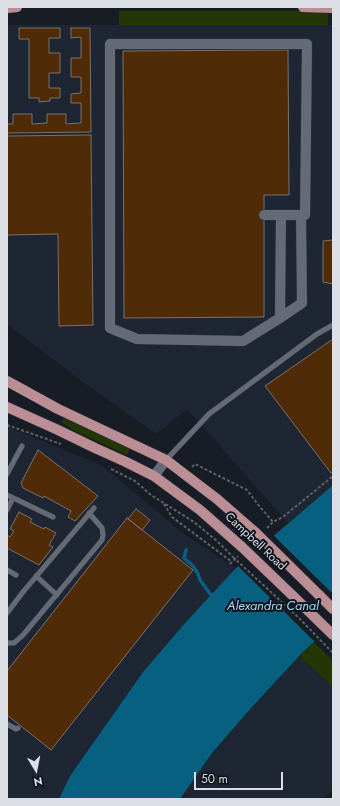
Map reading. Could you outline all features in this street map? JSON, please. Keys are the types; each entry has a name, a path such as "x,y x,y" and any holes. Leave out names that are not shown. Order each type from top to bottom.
{"main road":[{"path":"7,8 17,7"},
{"path":"303,7 333,8"},
{"name":"Campbell Road","path":"7,381 58,409 166,460 217,498 333,609"},
{"name":"Campbell Road","path":"7,386 34,396"},
{"name":"Campbell Road","path":"7,407 154,476 200,510 242,547 333,635"}],"street":[{"path":"264,215 281,215 301,215 305,215 307,44 110,44 110,328 137,339 243,341 302,303 301,215"},
{"path":"280,318 281,215"},
{"path":"154,476 166,460"}],"lane":[{"path":"166,460 209,414 318,334 333,325"},
{"path":"7,474 22,446"},
{"path":"7,494 53,517"},
{"path":"7,510 13,498"},
{"path":"7,614 36,576 94,508"},
{"path":"7,643 14,643 23,635 102,540 102,528 89,513"},
{"path":"7,570 16,575"},
{"path":"36,576 56,595"},
{"path":"7,724 16,729 18,728"}],"path":[{"path":"7,425 66,447"},
{"path":"195,464 246,490 273,522"},
{"path":"107,466 135,481 151,495 194,522 217,541 299,618 333,653"},
{"path":"283,517 333,476"},
{"path":"163,503 172,517 232,562"}],"shaded area":[{"path":"7,25 333,25 333,485 288,523 187,409 156,434 80,380 7,324"},
{"path":"7,426 103,466 183,533 236,568 185,623 143,672 70,776 59,799 7,799"},
{"path":"302,653 301,658 333,687 333,789 323,799 180,799 212,753"}],"green space":[{"path":"119,11 328,11 328,25 119,25"},
{"path":"64,418 130,449 127,455 77,432 61,422"},
{"path":"314,642 333,661 333,687 301,658 302,653"}],"water":[{"name":"Alexandra Canal","path":"333,485 333,624 302,653 253,706 212,753 180,799 59,799 70,776 143,672 185,623 236,568"}],"pier":[{"path":"272,534 333,594 333,626 316,643 237,565"}],"building":[{"path":"19,28 60,28 60,38 49,38 49,53 60,53 60,73 49,73 49,88 60,88 60,98 50,98 50,101 39,102 39,98 29,98 29,39 19,39"},
{"path":"71,28 90,28 91,132 7,133 7,124 13,124 13,114 32,114 32,124 47,123 47,114 66,114 66,124 81,123 81,103 71,103 71,94 81,93 81,77 71,77 71,58 81,58 81,37 71,38"},
{"path":"288,50 289,195 264,195 264,317 124,318 123,51"},
{"path":"91,135 93,325 59,326 58,234 7,235 7,136"},
{"path":"333,240 333,284 323,282 323,241"},
{"path":"333,339 333,472 331,473 265,386"},
{"path":"38,450 98,496 75,521 68,517 71,511 44,496 43,498 23,488 21,483"},
{"path":"136,509 150,520 142,530 128,519"},
{"path":"19,512 32,519 30,522 44,529 45,527 56,533 49,545 53,547 39,565 7,548 7,535 10,537 14,531 10,529"},
{"path":"127,518 193,570 51,750 7,715 7,671"}],"waterway":[{"path":"186,550 184,558 193,566 200,580 211,595"}]}
